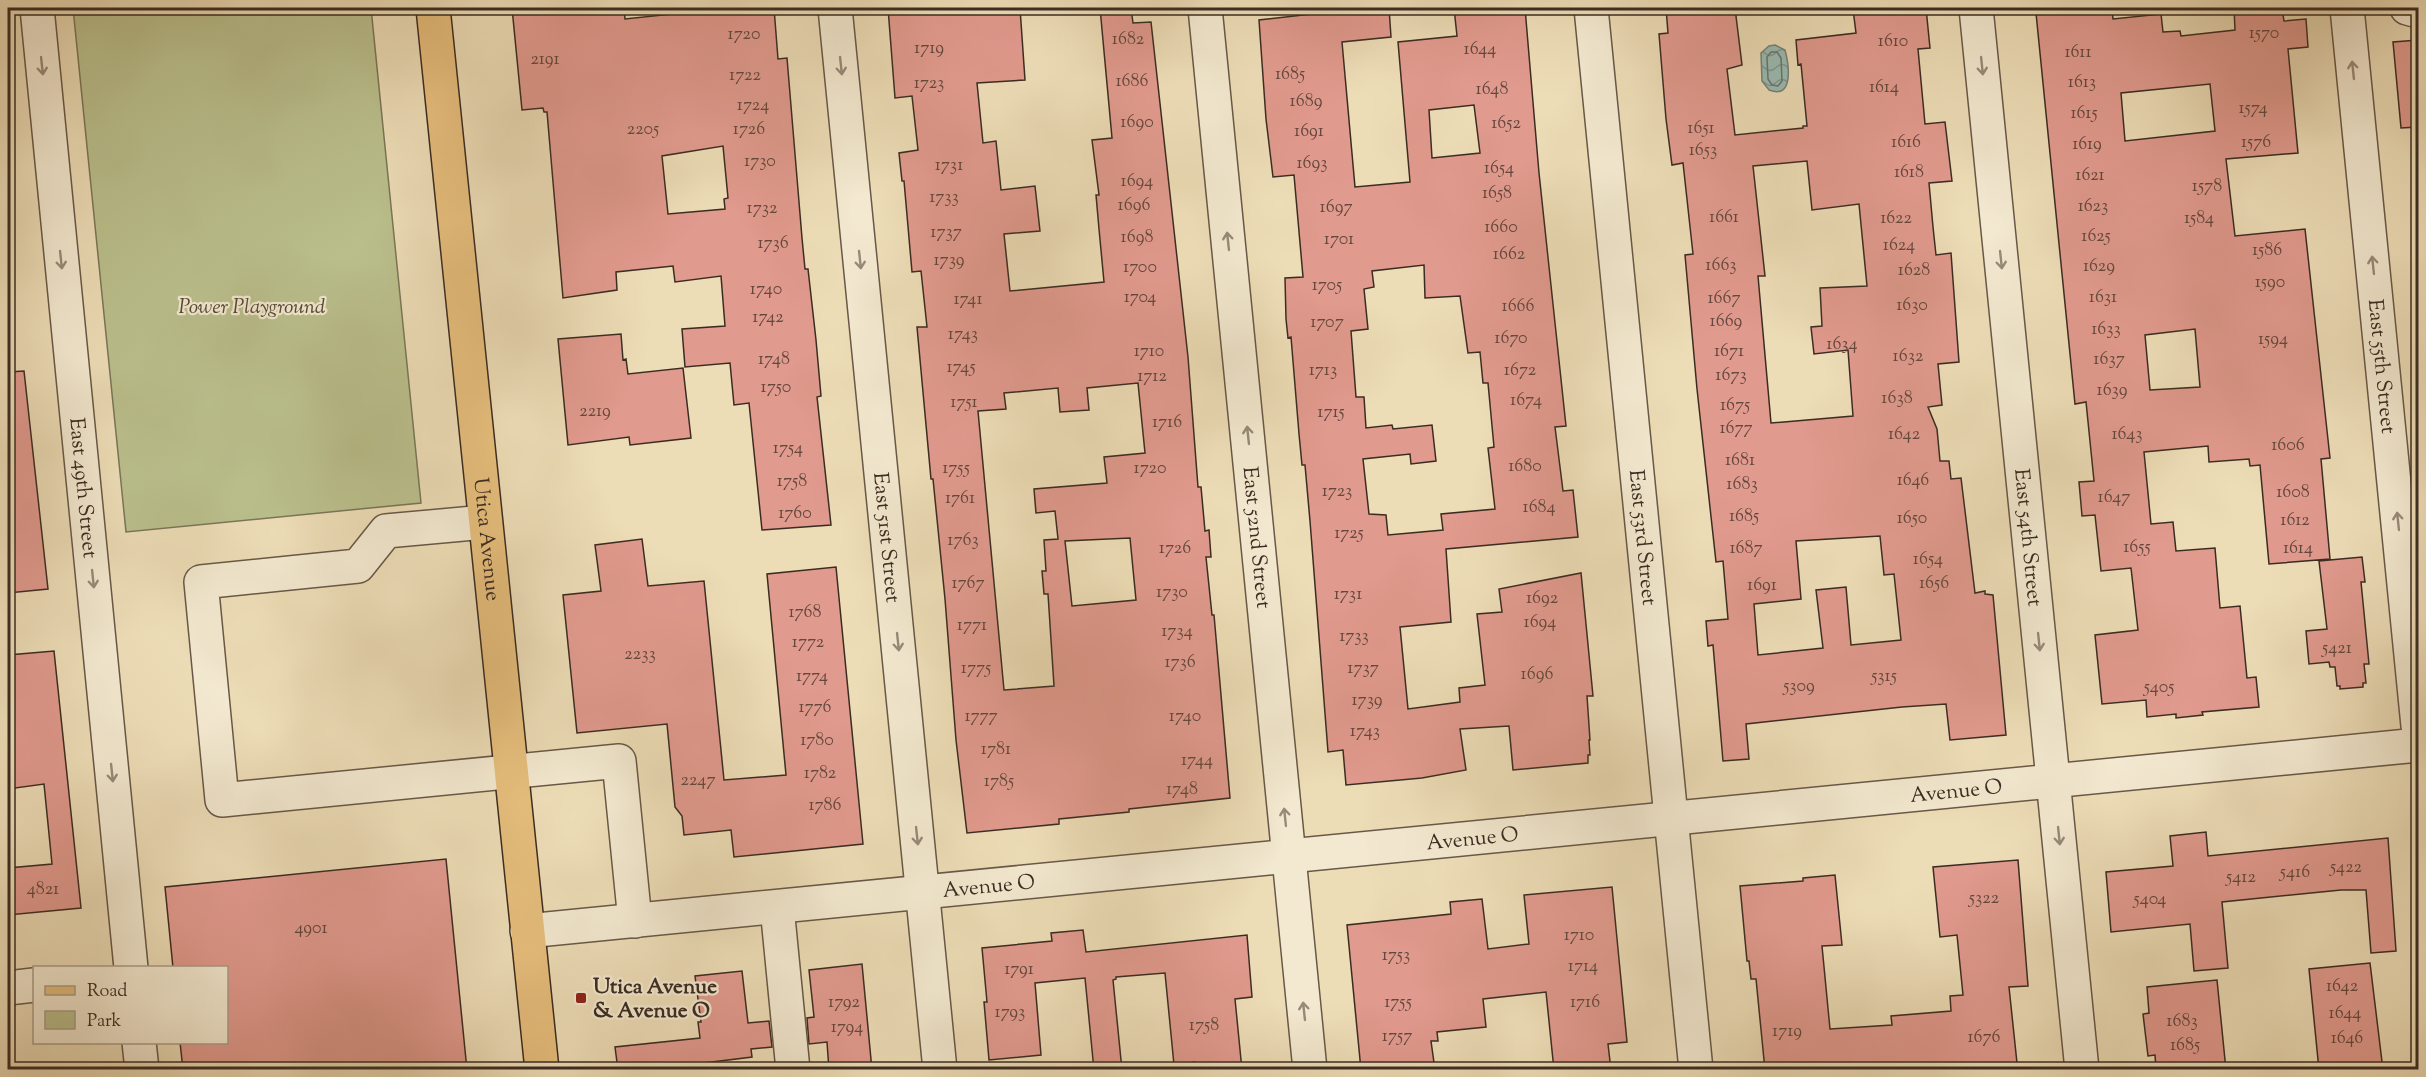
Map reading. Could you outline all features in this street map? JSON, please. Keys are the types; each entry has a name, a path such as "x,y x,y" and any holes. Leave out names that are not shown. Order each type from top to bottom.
{"main road":[{"name":"Utica Avenue","path":"434,8 542,1070"}],"street":[{"name":"East 49th Street","path":"36,8 131,966"},
{"name":"East 51st Street","path":"835,8 940,1070"},
{"name":"East 52nd Street","path":"1205,8 1310,1070"},
{"name":"East 53rd Street","path":"1591,8 1696,1070"},
{"name":"East 54th Street","path":"1976,8 2082,1070"},
{"name":"East 55th Street","path":"2347,8 2418,726"},
{"path":"2407,8 2418,11"},
{"path":"485,522 386,531 358,566 201,582 222,800 619,761 634,921"},
{"name":"Avenue O","path":"527,931 2418,745"},
{"path":"777,907 793,1070"},
{"path":"8,988 33,985"},
{"path":"139,1044 142,1070"}],"green space":[{"name":"Power Playground","path":"73,8 371,8 421,503 126,532"}],"water":[{"path":"1775,45 1785,50 1788,64 1786,86 1777,92 1769,90 1762,81 1761,53 1769,46"}],"building":[{"path":"512,8 624,8 625,19 730,8 774,8 778,59 787,58 805,269 808,269 816,340 821,396 817,397 831,525 762,530 749,403 734,405 730,363 685,367 682,329 725,326 721,276 675,282 673,266 616,272 617,290 563,298 547,112 544,112 543,108 522,110","holes":["723,146 728,198 724,199 725,209 668,214 662,156"]},
{"path":"888,8 1020,8 1025,80 977,83 983,143 996,141 1001,190 1035,186 1040,231 1004,234 1010,291 1104,282 1096,195 1099,195 1092,140 1112,138 1100,8 1131,8 1133,23 1151,22 1188,357 1198,487 1201,487 1205,531 1209,530 1211,557 1206,557 1212,615 1214,615 1230,798 1059,819 1059,824 967,833 956,740 945,599 917,327 927,327 921,271 912,272 904,181 902,181 899,153 918,150 912,96 895,98","holes":["1138,383 1145,453 1104,457 1107,483 1034,489 1036,513 1055,511 1058,539 1044,540 1046,571 1042,571 1044,594 1048,594 1054,686 1004,690 978,411 1006,409 1004,393 1058,388 1060,412 1089,410 1087,388","1130,538 1136,600 1072,606 1065,541"]},
{"path":"1365,8 1389,8 1391,37 1342,42 1355,187 1410,182 1398,42 1457,36 1454,8 1525,8 1539,173 1566,426 1555,427 1563,491 1573,490 1578,537 1446,549 1451,622 1400,627 1408,709 1460,702 1459,688 1485,685 1477,614 1502,612 1499,589 1581,573 1593,696 1587,696 1590,740 1588,763 1513,770 1509,726 1460,729 1466,770 1422,778 1346,785 1343,750 1328,752 1305,465 1302,465 1291,337 1288,338 1286,319 1285,278 1303,277 1294,175 1273,177 1266,119 1259,20","holes":["1474,105 1480,153 1432,158 1429,110","1424,265 1425,298 1460,296 1468,353 1480,352 1483,383 1488,383 1494,447 1488,448 1495,509 1441,514 1443,530 1388,535 1386,515 1369,514 1363,459 1410,454 1411,464 1436,461 1432,425 1393,429 1392,425 1366,428 1364,397 1356,397 1351,331 1368,329 1364,289 1374,287 1372,271"]},
{"path":"1666,8 1735,8 1742,65 1727,69 1735,135 1807,126 1801,64 1798,65 1796,40 1856,33 1853,9 1926,8 1930,48 1918,49 1925,124 1945,122 1952,181 1929,183 1933,227 1936,255 1951,253 1959,362 1938,364 1942,405 1928,407 1937,429 1940,461 1949,461 1951,479 1961,478 1975,593 1985,591 1985,594 1993,595 2006,735 1950,740 1946,704 1902,707 1746,724 1749,759 1723,761 1713,645 1708,646 1706,621 1728,619 1723,561 1716,562 1697,389 1685,255 1693,254 1683,163 1672,165 1666,119 1659,34 1668,33","holes":["1807,161 1812,210 1859,204 1867,286 1820,288 1822,326 1811,327 1814,354 1848,350 1853,416 1771,423 1758,276 1765,276 1753,166","1880,536 1884,575 1894,574 1901,640 1851,645 1846,587 1816,590 1823,648 1758,655 1754,604 1801,599 1796,541"]},
{"path":"2112,8 2113,19 2161,14 2163,32 2180,31 2181,36 2235,30 2234,8 2282,8 2284,21 2306,19 2308,47 2288,49 2298,153 2226,159 2235,236 2305,229 2330,458 2321,459 2330,559 2269,564 2260,465 2250,466 2249,459 2209,462 2208,446 2144,452 2151,524 2173,522 2176,551 2215,548 2220,608 2240,606 2247,678 2256,677 2259,707 2202,712 2203,715 2176,718 2176,714 2147,717 2146,700 2102,704 2095,635 2138,630 2131,568 2101,571 2095,515 2082,516 2079,482 2094,481 2086,402 2075,404 2036,13","holes":["2210,84 2215,131 2125,141 2121,93","2195,329 2200,387 2150,390 2145,335"]},
{"path":"2418,40 2418,127 2401,128 2393,42"},
{"path":"621,334 623,360 626,359 628,374 683,368 691,438 630,445 629,437 568,445 558,339"},
{"path":"24,371 48,589 8,593 8,372"},
{"path":"642,539 648,586 704,581 724,780 786,775 767,574 836,567 863,844 734,857 731,830 684,835 682,816 675,807 667,724 577,733 563,595 601,591 595,545"},
{"path":"2362,557 2365,582 2361,582 2369,664 2364,664 2366,683 2363,683 2363,687 2340,689 2340,686 2337,686 2335,667 2330,667 2329,662 2309,664 2306,631 2327,629 2319,561"},
{"path":"54,651 81,908 8,915 8,868 52,864 44,784 8,789 8,655"},
{"path":"2206,832 2208,856 2388,838 2396,951 2371,953 2366,890 2341,890 2222,902 2228,968 2194,971 2190,924 2111,932 2106,872 2173,866 2170,836"},
{"path":"446,859 467,1070 183,1070 180,1044 228,1044 228,966 173,966 165,887"},
{"path":"2018,860 2028,986 2009,987 2017,1063 1961,1070 1765,1070 1756,979 1751,979 1749,961 1747,961 1740,886 1803,881 1803,878 1835,875 1842,945 1822,946 1830,1029 1892,1025 1891,1016 1951,1011 1950,996 1963,995 1957,935 1940,937 1933,867"},
{"path":"1612,887 1627,1042 1608,1044 1611,1070 1554,1070 1546,992 1483,999 1486,1027 1437,1032 1438,1041 1431,1041 1435,1070 1361,1070 1347,925 1451,914 1450,902 1482,899 1488,949 1529,944 1524,895"},
{"path":"1083,930 1086,952 1247,935 1252,997 1235,999 1242,1070 1196,1070 1195,1062 1174,1065 1165,973 1116,977 1113,980 1122,1070 1094,1070 1085,978 1035,983 1041,1055 989,1060 982,948 1052,941 1051,933"},
{"path":"2370,963 2383,1070 2319,1070 2309,969"},
{"path":"862,964 872,1070 829,1070 827,1042 809,1044 807,1018 814,1017 809,970"},
{"path":"742,971 748,1023 769,1021 772,1047 751,1049 752,1057 696,1064 696,1070 618,1070 615,1047 700,1038 698,1022 701,1022 695,976"},
{"path":"2217,980 2226,1070 2156,1070 2155,1055 2148,1056 2143,1014 2149,1013 2147,987"}],"place":[{"name":"Utica Avenue & Avenue O","path":"581,998"}]}
